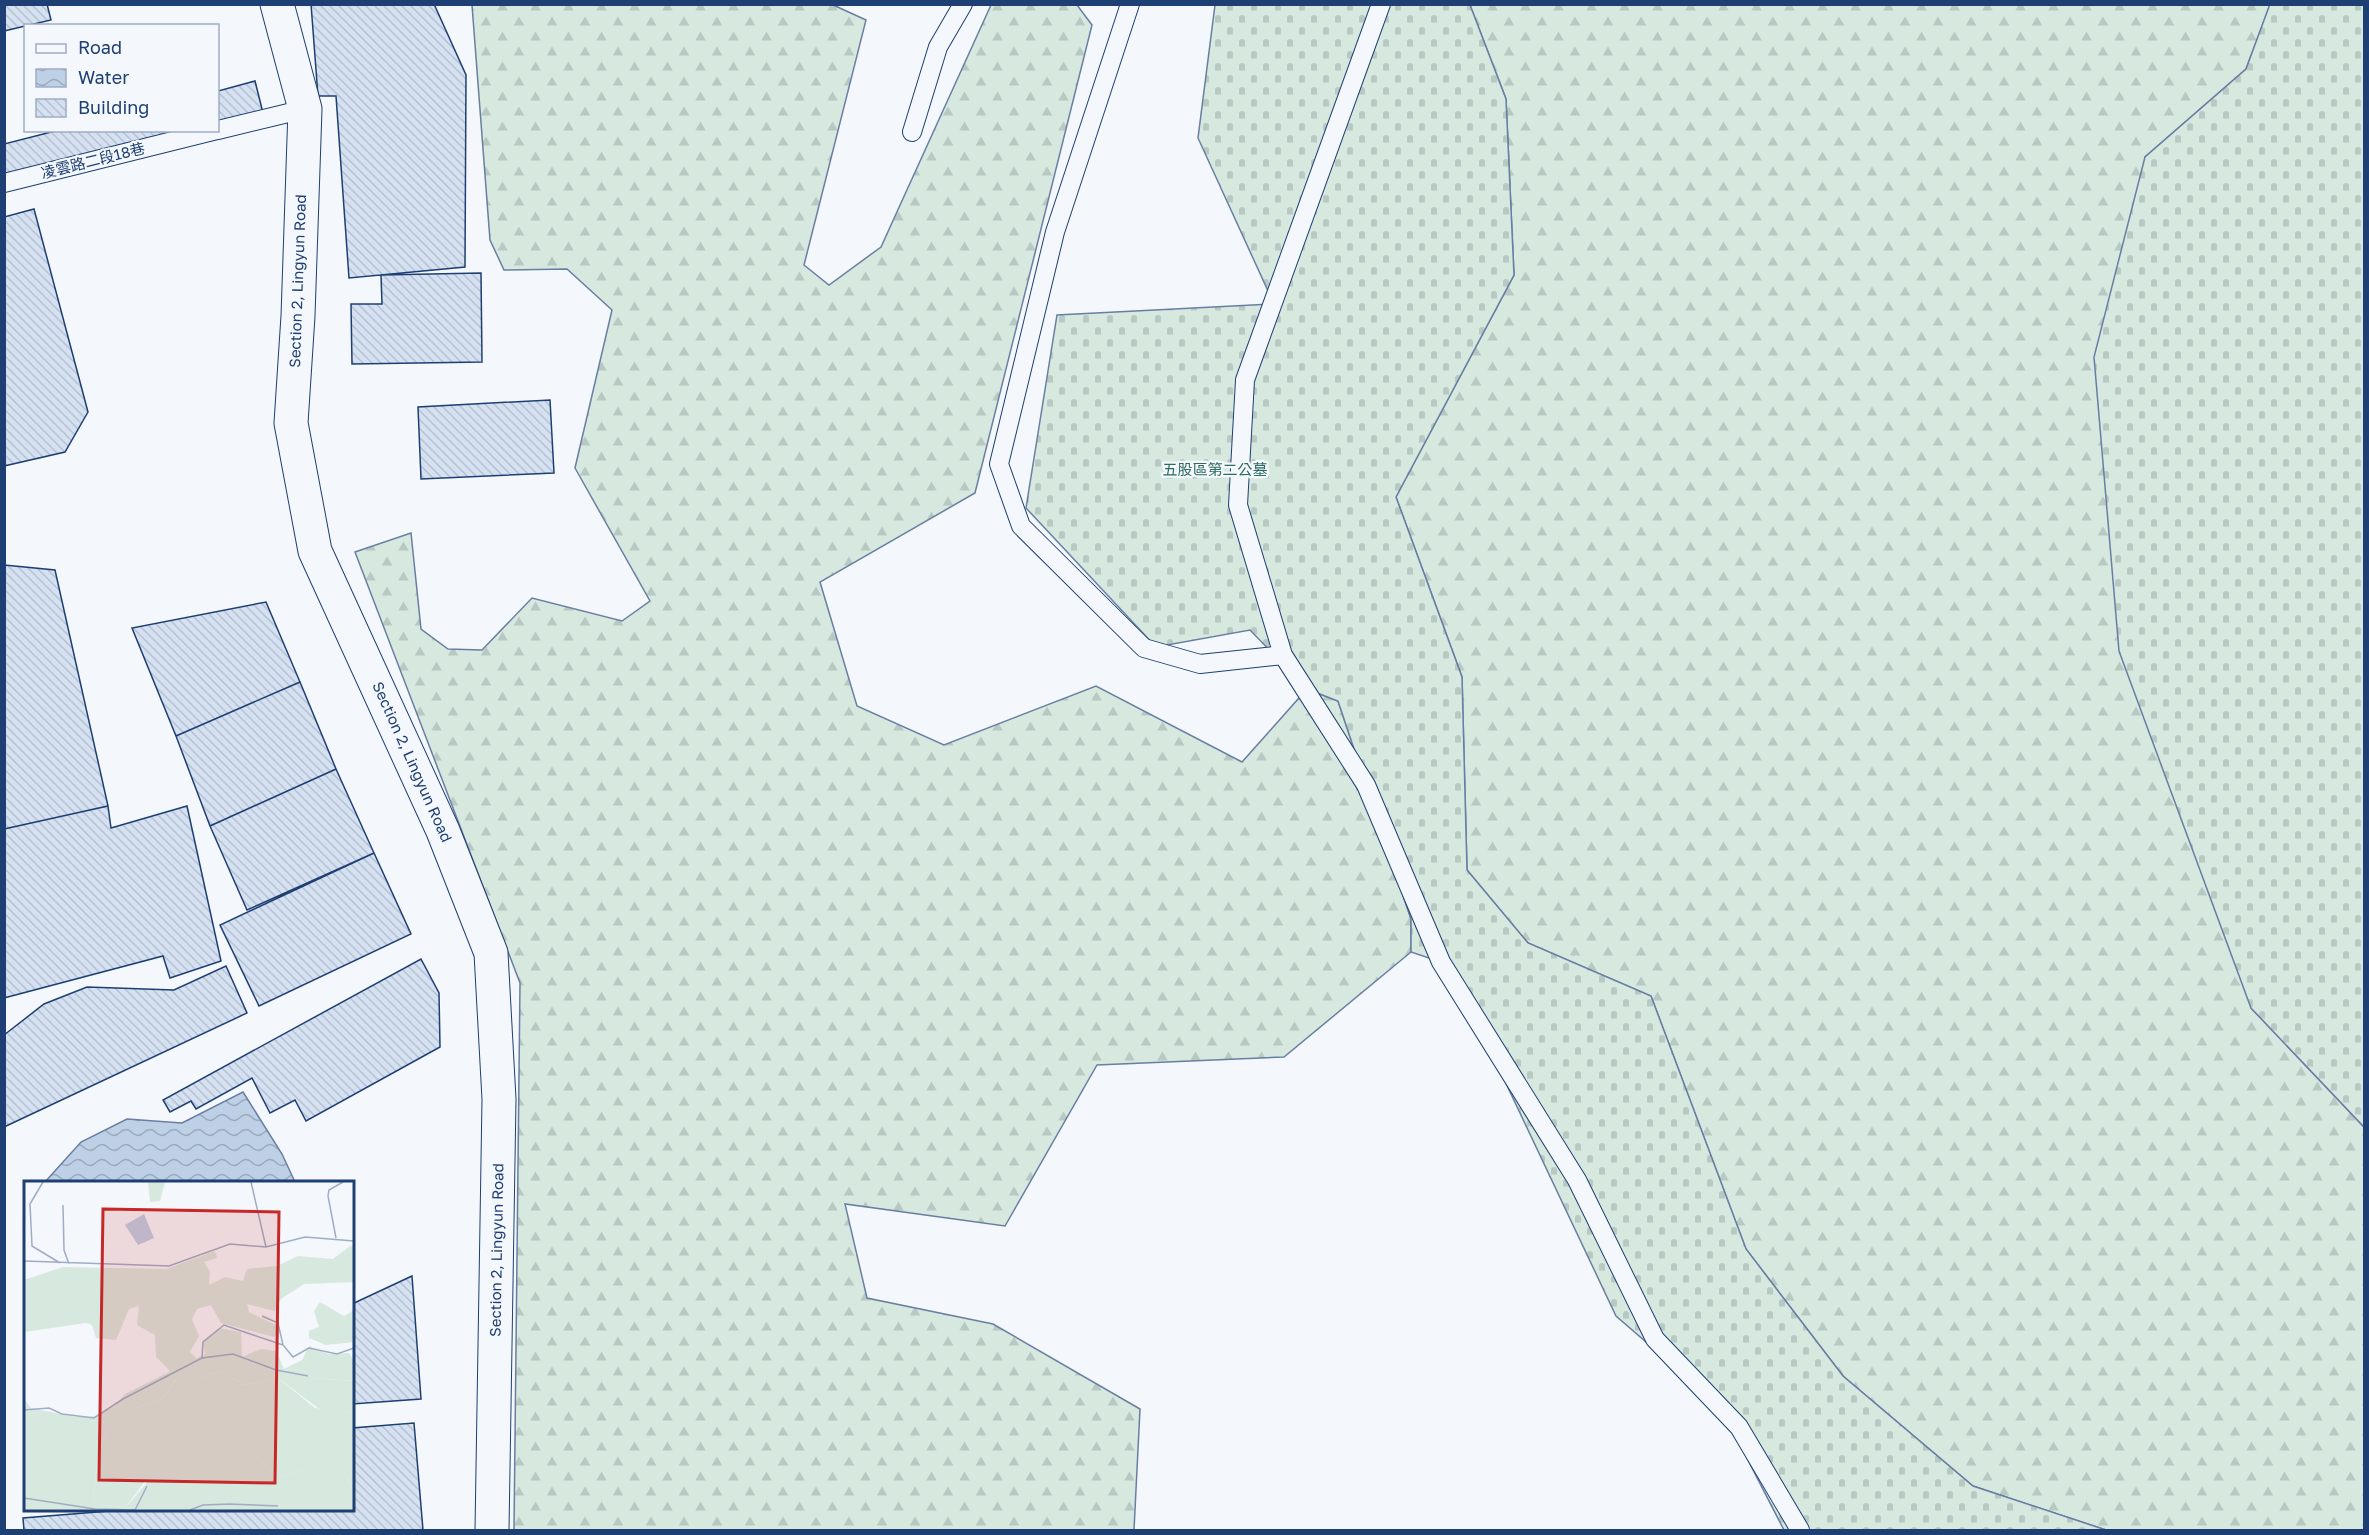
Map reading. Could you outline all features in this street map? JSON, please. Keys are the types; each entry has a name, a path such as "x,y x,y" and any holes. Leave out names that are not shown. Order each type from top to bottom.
{"street":[{"name":"Section 2, Lingyun Road","path":"277,4 305,109 298,316 291,423 315,551 443,831 491,953 499,1099 492,1530"}],"lane":[{"path":"912,132 938,47 963,4"},
{"path":"1130,4 1054,232 999,464 1021,526 1144,648 1200,664 1283,655"},
{"path":"1382,4 1245,380 1238,504 1283,655 1366,785 1441,962 1576,1180 1655,1339 1738,1427 1800,1530"},
{"name":"凌雲路二段18巷","path":"219,130 305,109"},
{"name":"凌雲路二段18巷","path":"4,183 209,132"}],"green space":[{"path":"831,4 866,20 804,265 829,285 881,247 991,5 1077,5 1092,25 975,493 820,582 857,706 944,745 1096,686 1242,762 1307,689 1338,701 1411,919 1411,952 1284,1057 1097,1065 1005,1226 845,1204 867,1298 993,1324 1140,1409 1134,1530 514,1530 520,983 355,552 411,533 421,629 448,649 482,650 532,598 622,621 650,601 575,468 612,310 567,269 504,270 490,240 472,5"},
{"path":"2270,4 2364,5 2364,1127 2251,1008 2119,651 2094,357 2145,157 2246,69"},
{"name":"五股區第二公墓","path":"1215,5 1470,5 1506,99 1514,275 1396,497 1462,677 1467,870 1528,943 1651,996 1746,1249 1843,1376 1973,1486 2106,1530 1784,1530 1720,1406 1616,1316 1450,965 1411,952 1411,919 1338,701 1307,689 1250,630 1156,647 1026,508 1057,315 1274,304 1198,138"},
{"path":"1470,5 2270,5 2246,69 2145,157 2251,1008 2364,1127 2364,1530 2106,1530 1973,1486 1843,1376 1746,1249 1651,996 1528,943 1467,870 1462,677 1396,497 1514,275 1506,99"}],"water":[{"path":"243,1092 282,1154 295,1181 46,1181 81,1142 127,1119 182,1123"}],"building":[{"path":"4,4 47,4 51,20 24,24 24,26 4,31"},
{"path":"311,4 434,4 466,75 465,267 349,278 336,96 318,96"},
{"path":"255,81 263,113 219,124 219,91"},
{"path":"51,132 185,132 4,178 4,144"},
{"path":"34,209 88,412 65,452 4,466 4,217"},
{"path":"481,273 482,362 352,364 351,304 382,304 381,275"},
{"path":"550,400 554,473 421,479 418,407"},
{"path":"4,565 55,570 108,806 4,829"},
{"path":"266,602 300,682 176,736 132,628"},
{"path":"300,682 336,769 210,826 176,736"},
{"path":"336,769 374,853 247,910 210,826"},
{"path":"108,806 111,828 187,806 221,961 170,978 163,956 4,998 4,829"},
{"path":"374,853 411,934 259,1006 220,925"},
{"path":"421,959 439,993 440,1047 306,1121 295,1100 270,1113 252,1078 196,1109 191,1101 170,1112 163,1100"},
{"path":"226,966 247,1013 4,1127 4,1035 44,1004 87,987 174,990"},
{"path":"412,1276 421,1399 354,1404 354,1303"},
{"path":"414,1423 423,1530 24,1530 23,1518 110,1511 354,1511 354,1428"}]}
